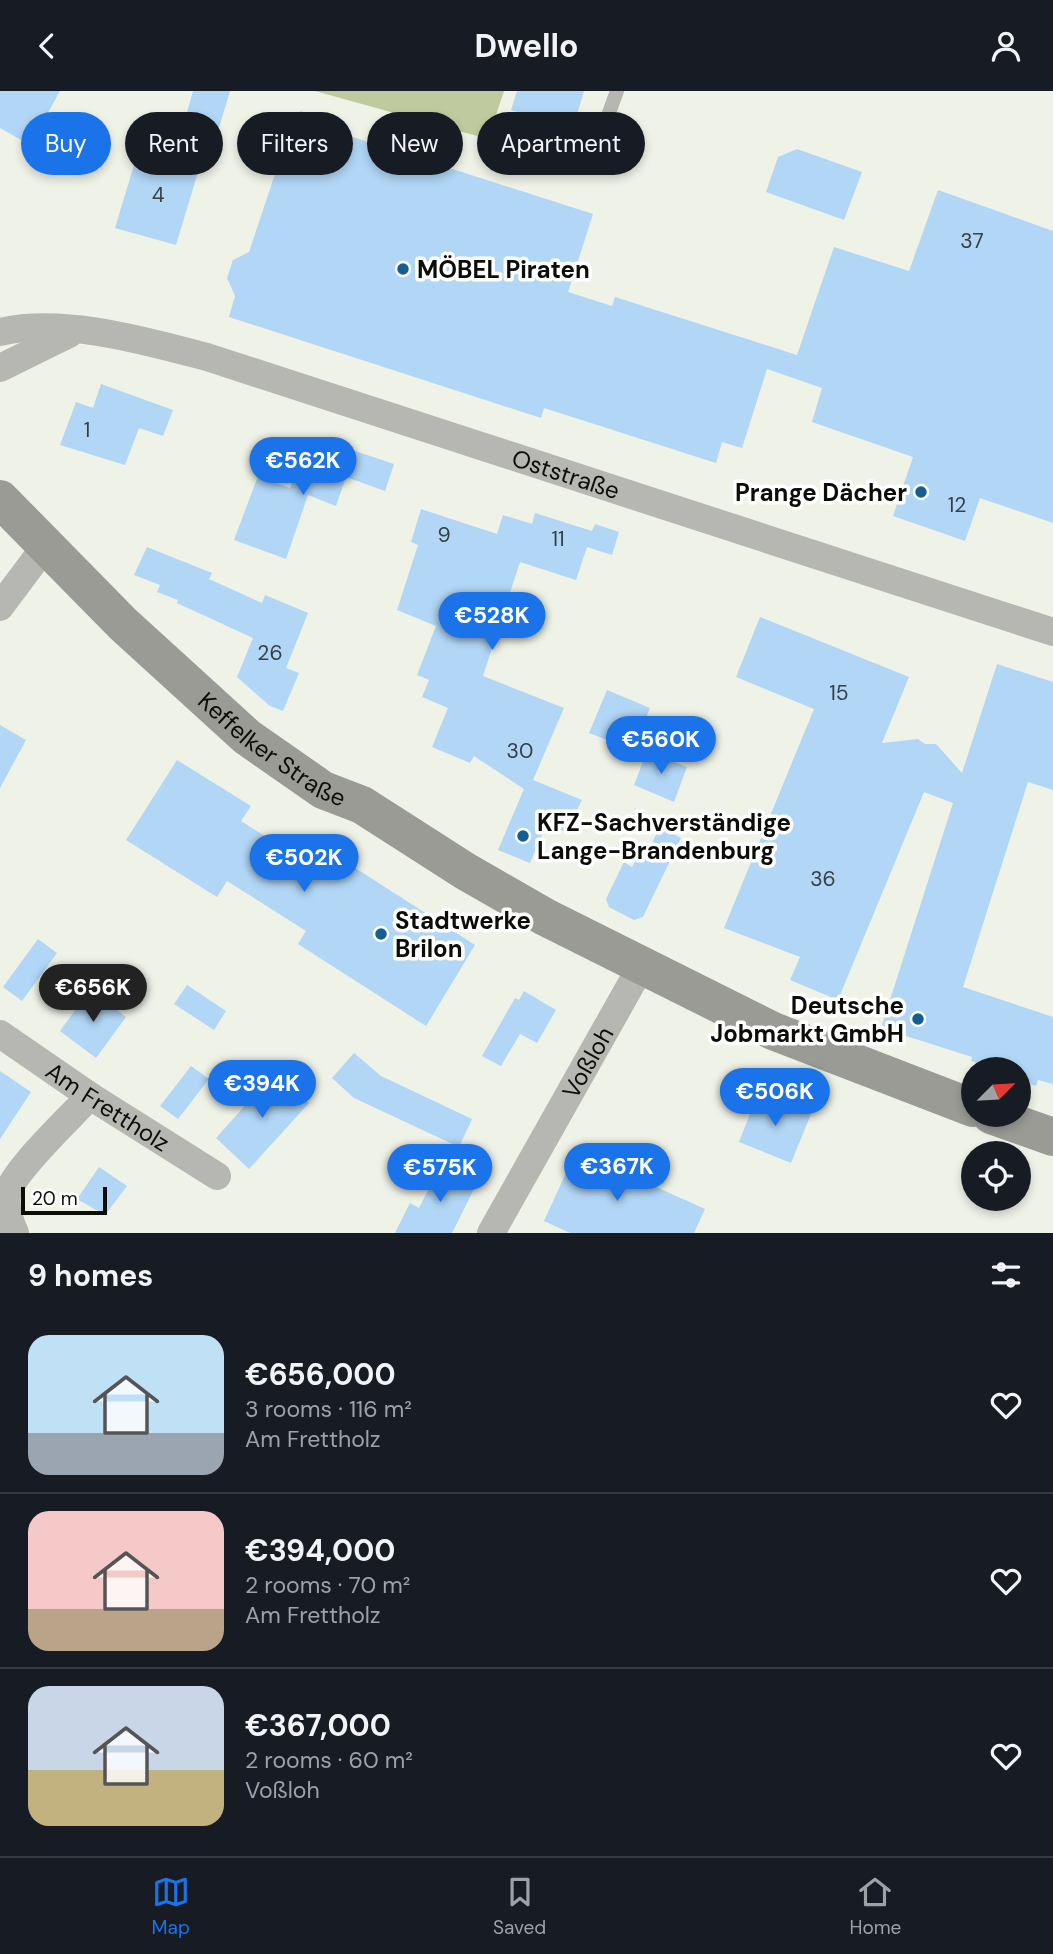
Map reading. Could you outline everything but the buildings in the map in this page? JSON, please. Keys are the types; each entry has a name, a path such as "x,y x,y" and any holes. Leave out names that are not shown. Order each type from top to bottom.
{"street":[{"name":"Oststraße","path":"0,332 40,328 135,338 207,357 1053,632"},
{"path":"0,368 76,331"},
{"name":"Keffelker Straße","path":"0,499 44,548 247,737 323,790 362,805 444,858 534,910 773,1031 961,1103"},
{"path":"0,607 44,548"},
{"name":"Voßloh","path":"491,1233 642,965"},
{"name":"Am Frettholz","path":"0,1034 90,1096 217,1176"},
{"path":"15,1233 9,1219 7,1195 22,1169 90,1096"},
{"path":"1025,1127 1053,1137"}],"lane":[{"path":"609,112 617,91"}],"green space":[{"path":"315,91 504,91 497,112 477,112 477,136 463,132 463,112 391,112"}],"place":[{"name":"MÖBEL Piraten","path":"403,269"},
{"name":"Prange Dächer","path":"921,492"},
{"name":"KFZ-Sachverständige Lange-Brandenburg","path":"523,836"},
{"name":"Stadtwerke Brilon","path":"381,934"},
{"name":"Deutsche Jobmarkt GmbH","path":"918,1019"}]}
